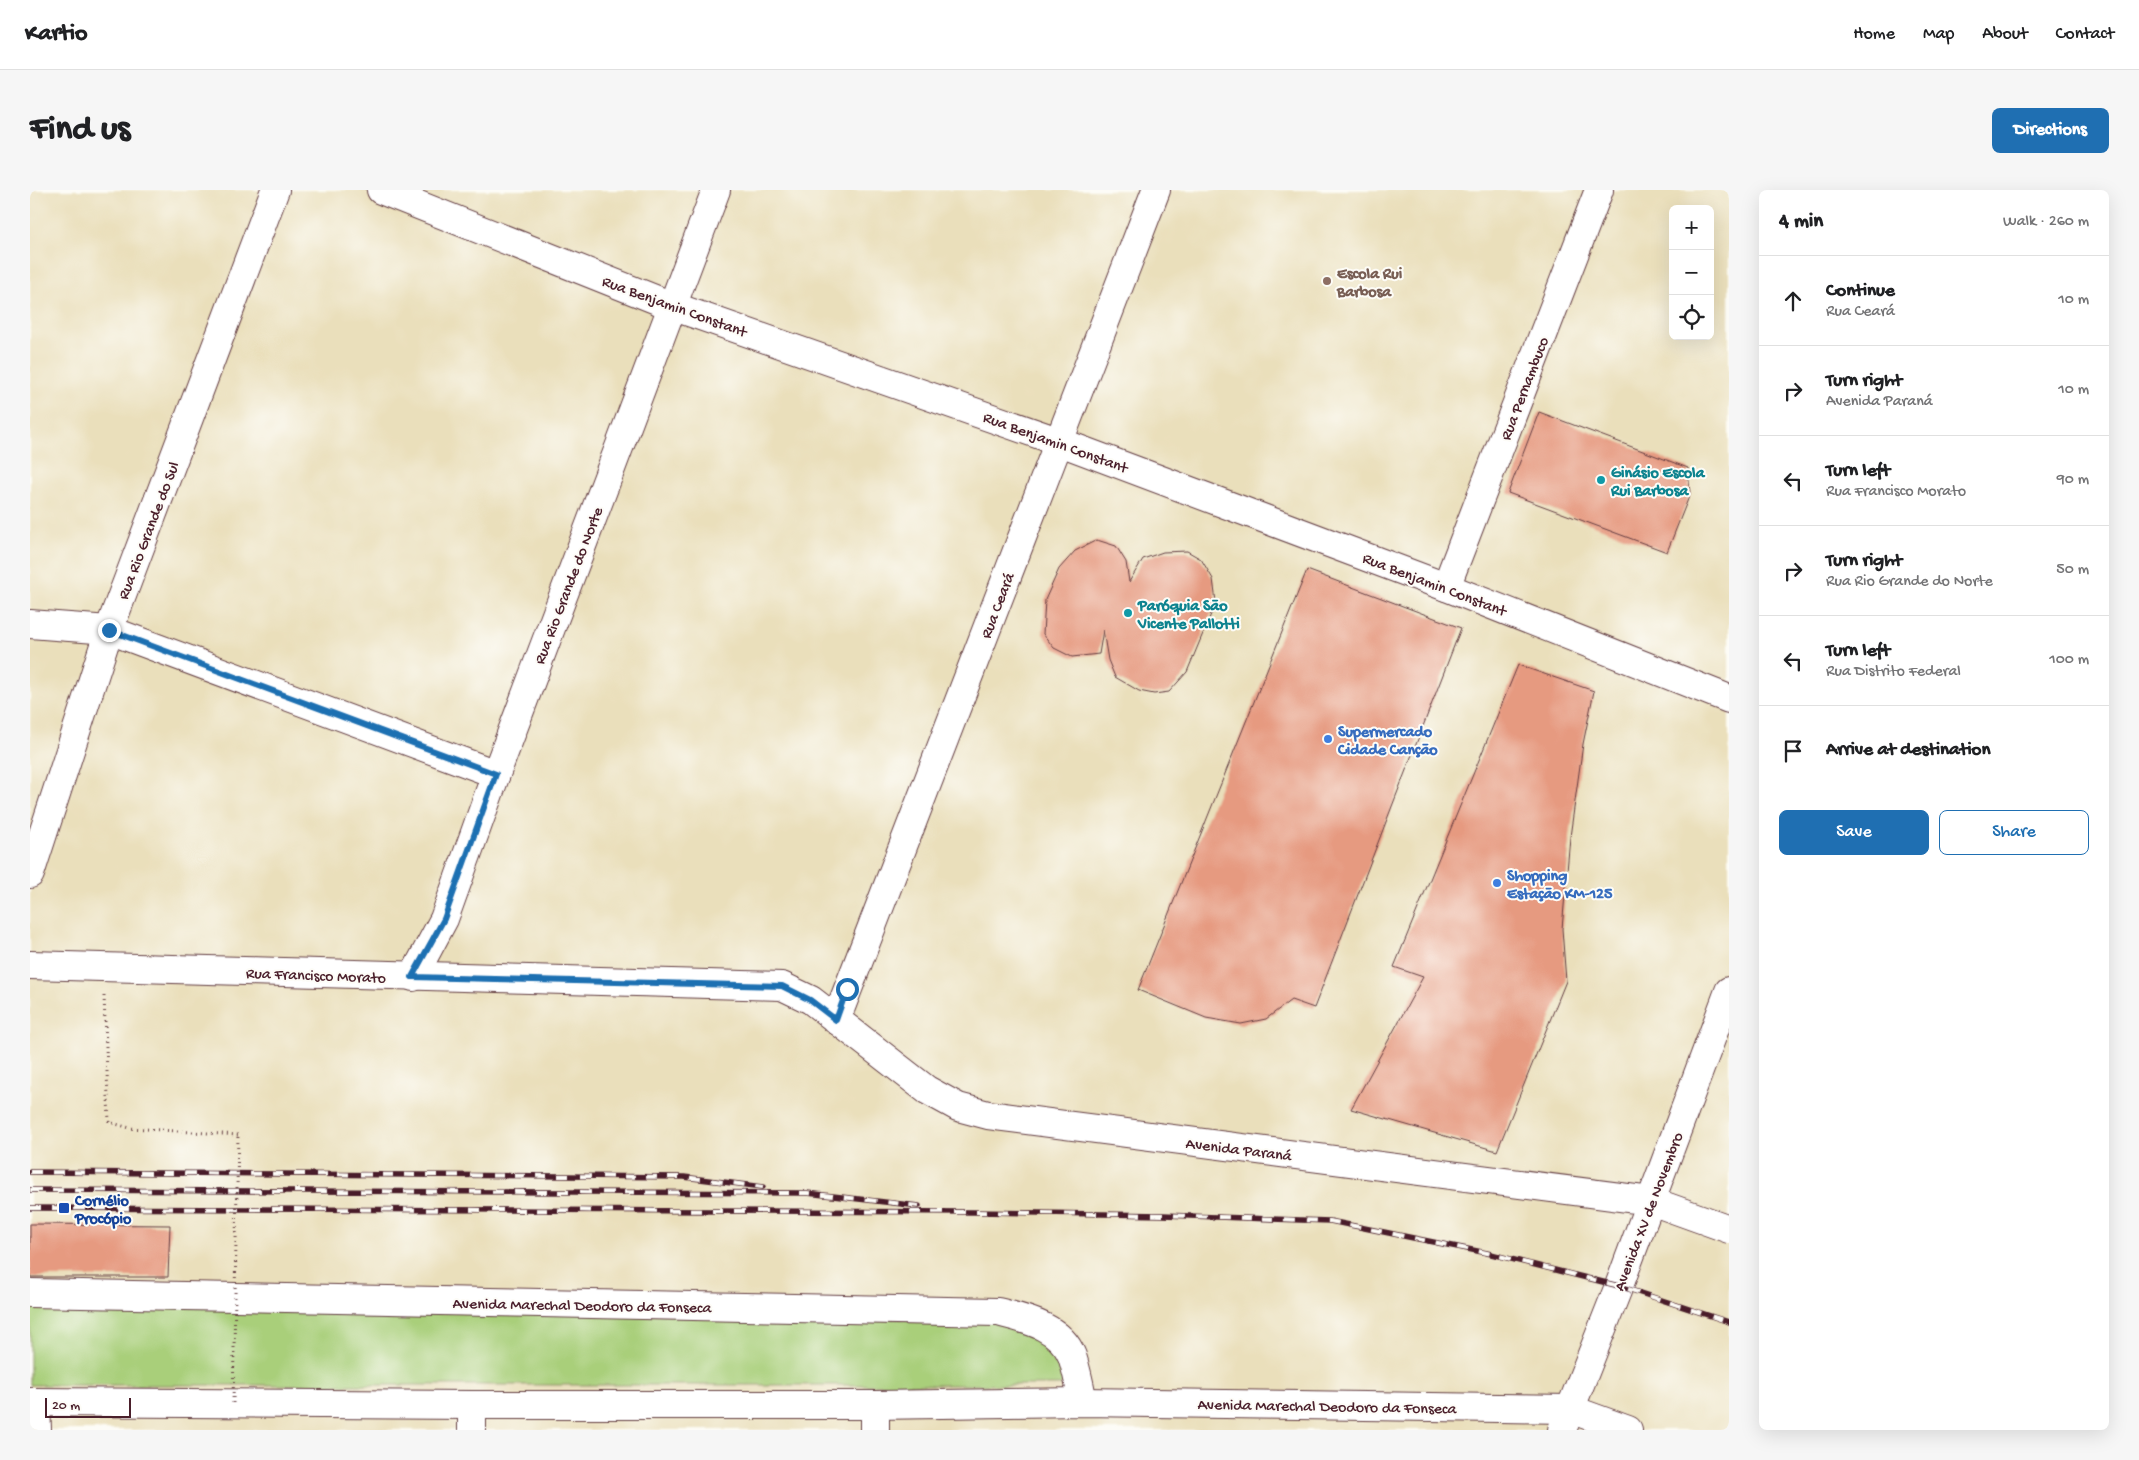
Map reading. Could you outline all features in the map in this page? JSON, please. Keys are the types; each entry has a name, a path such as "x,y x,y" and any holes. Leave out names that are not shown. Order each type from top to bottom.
{"street":[{"name":"Rua Rio Grande do Sul","path":"30,874 109,630 275,190"},
{"name":"Rua Benjamin Constant","path":"381,190 672,306 1060,442 1446,586 1729,700"},
{"name":"Rua Rio Grande do Norte","path":"412,977 444,919 496,774 716,190"},
{"name":"Rua Ceará","path":"836,1020 1156,190"},
{"name":"Rua Pernambuco","path":"1446,586 1599,190"},
{"path":"30,624 109,630 496,774"},
{"name":"Rua Francisco Morato","path":"30,965 782,986"},
{"name":"Avenida Paraná","path":"782,986 810,1000 926,1090 958,1107 988,1115 1651,1201 1729,1229"},
{"name":"Avenida XV de Novembro","path":"1566,1420 1651,1201 1729,991"},
{"name":"Avenida Marechal Deodoro da Fonseca","path":"30,1293 998,1312 1048,1329 1066,1344 1072,1356 1083,1402"},
{"path":"33,1402 36,1430"},
{"name":"Avenida Marechal Deodoro da Fonseca","path":"33,1402 233,1403 472,1418 875,1418 1083,1402 1566,1420 1628,1430"}],"path":[{"path":"103,968 109,1122 130,1128 238,1136 233,1403"}],"green space":[{"path":"30,1302 997,1321 1023,1328 1058,1350 1066,1385 30,1385"}],"building":[{"name":"Ginásio Escola Rui Barbosa","path":"1539,412 1688,468 1690,494 1667,552 1508,493"},
{"name":"Paróquia São Vicente Pallotti","path":"1097,540 1116,546 1126,562 1129,582 1143,559 1163,552 1187,551 1201,559 1213,579 1216,602 1187,672 1169,692 1154,694 1139,691 1115,677 1108,660 1103,630 1099,654 1072,657 1054,648 1043,634 1045,600 1059,569 1075,551"},
{"name":"Supermercado Cidade Canção","path":"1307,570 1461,628 1314,1008 1291,1000 1266,1019 1241,1024 1206,1018 1138,990"},
{"name":"Shopping Estação KM-125","path":"1518,665 1594,691 1583,744 1570,837 1562,929 1566,981 1497,1151 1351,1109 1423,977 1394,967"},
{"path":"30,1224 170,1225 168,1277 30,1277"}],"railway":[{"path":"30,1172 684,1177 763,1187"},
{"path":"30,1190 807,1193 919,1206"},
{"path":"30,1208 974,1212 1163,1215 1330,1221 1487,1253 1619,1286 1729,1322"}],"place":[{"name":"Escola Rui Barbosa","path":"1327,281"},
{"name":"Ginásio Escola Rui Barbosa","path":"1601,480"},
{"name":"Paróquia São Vicente Pallotti","path":"1128,613"},
{"name":"Supermercado Cidade Canção","path":"1328,739"},
{"name":"Shopping Estação KM-125","path":"1497,883"},
{"name":"Cornélio Procópio","path":"64,1208"}],"route":[{"path":"109,630 496,774 444,919 412,977 782,986 810,1000 836,1020 847,989"}]}
